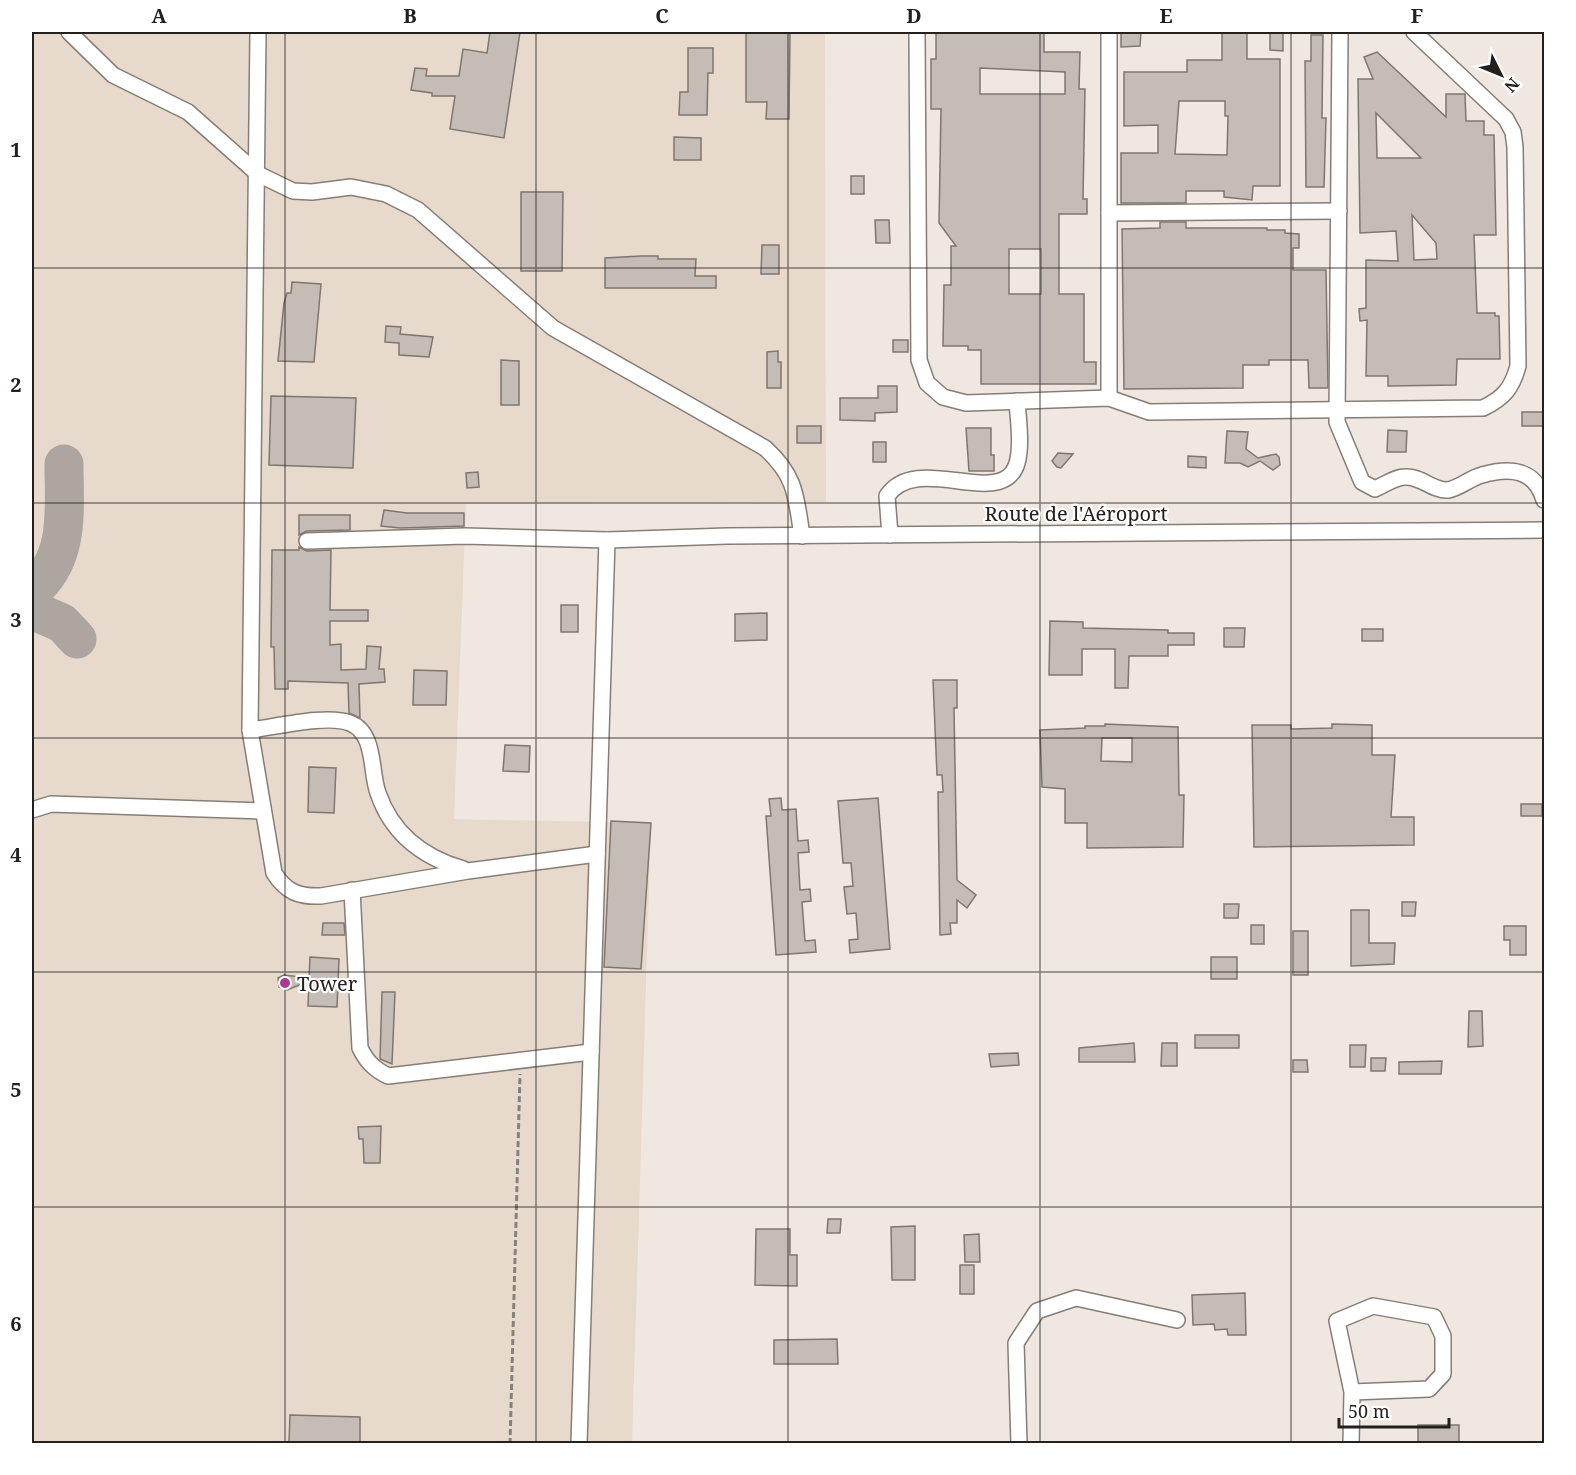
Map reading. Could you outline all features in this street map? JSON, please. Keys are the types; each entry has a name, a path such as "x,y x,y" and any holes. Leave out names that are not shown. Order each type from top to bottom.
{"street":[{"path":"69,32 113,75 188,112 258,174 293,191 312,192 351,187 386,194 418,210 553,328 765,448 783,464 791,480 802,536"},
{"path":"258,32 250,730 274,873 281,885 304,897 468,871 597,854"},
{"path":"917,32 919,360 927,382 943,397 966,403 1109,398 1149,412 1483,408 1507,393 1514,383 1518,366 1513,132 1506,119 1414,32"},
{"path":"1109,32 1109,398"},
{"path":"1340,32 1337,422 1362,482 1375,489 1403,477 1416,478 1441,490 1450,490 1482,475 1514,470 1529,475 1541,488 1545,500"},
{"path":"1109,213 1339,211"},
{"path":"890,535 886,496 900,483 930,476 984,485 998,483 1007,476 1016,466 1019,453 1017,401"},
{"name":"Route de l'Aéroport","path":"307,541 465,536 607,540 890,535 1545,530"},
{"path":"579,1443 607,540"},
{"path":"250,730 330,721 353,724 363,733 367,741 377,791 385,811 400,833 416,849 438,862 468,871"},
{"path":"32,810 51,804 263,810"},
{"path":"352,890 360,1048 366,1060 388,1076 591,1052"},
{"path":"1018,1443 1016,1343 1036,1311 1076,1298 1177,1320"},
{"path":"1351,1443 1352,1392 1336,1321 1372,1306 1434,1317 1443,1336 1443,1374 1429,1389 1352,1392"}],"path":[{"path":"510,1443 520,1060"}],"shaded area":[{"path":"32,32 825,32 826,502 466,504 454,819 651,823 632,1443 32,1443"}],"building":[{"path":"490,32 520,32 504,138 450,129 455,96 432,96 432,93 411,90 415,68 427,69 426,76 459,76 463,49 487,53"},
{"path":"746,32 790,32 789,119 766,119 767,102 746,102"},
{"path":"936,32 1044,32 1044,52 1080,52 1079,89 1085,89 1083,199 1087,199 1087,214 1059,214 1059,294 1084,294 1084,362 1096,362 1096,384 981,384 981,350 968,350 968,346 943,346 944,285 951,285 951,246 956,246 939,223 941,109 931,109 931,59 936,59","holes":["980,68 1065,72 1065,94 980,94","1009,249 1041,249 1041,294 1009,294"]},
{"path":"1121,32 1141,32 1140,46 1121,47"},
{"path":"1222,32 1247,32 1247,59 1280,59 1280,186 1253,186 1252,200 1224,197 1224,191 1186,191 1186,203 1121,203 1121,153 1158,153 1158,125 1124,126 1124,72 1187,72 1187,60 1222,60","holes":["1179,101 1225,101 1225,116 1228,116 1227,155 1175,154"]},
{"path":"1270,33 1283,33 1283,51 1270,50"},
{"path":"1311,35 1323,35 1322,118 1326,118 1324,187 1306,187 1305,61 1311,61"},
{"path":"688,48 713,48 713,73 708,73 707,115 679,115 680,92 688,92"},
{"path":"1377,52 1446,117 1446,94 1465,94 1466,121 1484,121 1484,135 1494,135 1496,235 1474,235 1477,313 1495,313 1495,316 1499,316 1500,359 1457,359 1456,385 1388,386 1388,376 1366,376 1367,320 1360,321 1359,309 1366,308 1366,260 1398,261 1396,231 1360,233 1358,79 1373,79 1364,57","holes":["1376,113 1421,158 1377,158","1412,215 1436,243 1437,259 1414,260"]},
{"path":"674,137 701,138 701,160 674,160"},
{"path":"851,176 864,176 864,194 851,194"},
{"path":"521,192 563,192 562,271 521,271"},
{"path":"875,220 889,220 890,243 876,243"},
{"path":"1160,222 1186,222 1186,228 1267,228 1267,230 1285,230 1285,233 1299,234 1299,248 1293,248 1293,270 1326,270 1328,388 1309,388 1308,360 1269,360 1269,365 1243,365 1243,388 1124,389 1122,229 1160,228"},
{"path":"762,245 779,245 779,274 761,274"},
{"path":"658,256 658,259 696,259 695,276 716,276 716,288 605,288 605,258"},
{"path":"292,282 321,284 314,362 278,361 284,303 287,293 291,293"},
{"path":"386,326 401,327 400,334 433,337 429,357 399,355 399,343 385,342"},
{"path":"893,340 908,340 908,352 893,352"},
{"path":"778,351 778,362 781,362 781,388 767,388 767,352"},
{"path":"501,360 519,361 519,405 501,405"},
{"path":"878,386 897,386 897,412 875,413 875,421 840,420 840,398 878,398"},
{"path":"271,396 356,398 353,468 269,465"},
{"path":"1522,412 1545,412 1545,426 1522,426"},
{"path":"797,426 821,426 821,443 797,443"},
{"path":"966,428 991,428 991,455 994,455 994,471 969,471"},
{"path":"1388,430 1407,431 1406,452 1387,452"},
{"path":"1227,431 1248,432 1246,449 1258,458 1276,454 1280,465 1273,470 1260,461 1248,467 1240,463 1225,463"},
{"path":"873,442 886,442 886,462 873,462"},
{"path":"1058,453 1073,454 1061,468 1052,461"},
{"path":"1188,456 1206,457 1206,468 1188,467"},
{"path":"478,472 479,487 467,488 466,473"},
{"path":"384,510 407,513 464,513 464,526 400,528 381,526"},
{"path":"299,515 350,515 350,530 307,531 299,535"},
{"path":"299,547 307,551 331,550 330,610 368,610 368,621 330,621 330,645 341,644 341,670 366,669 367,646 381,647 379,669 384,669 385,682 359,684 360,718 349,713 348,683 288,681 288,689 275,689 274,647 271,647 272,550 299,550"},
{"path":"561,605 578,605 578,632 561,632"},
{"path":"767,613 767,640 735,641 735,614"},
{"path":"1050,621 1083,622 1083,628 1168,630 1168,633 1194,633 1194,645 1168,645 1168,656 1129,656 1128,688 1115,688 1115,649 1082,649 1082,675 1049,675"},
{"path":"1224,628 1245,628 1244,647 1224,647"},
{"path":"1362,629 1383,629 1383,641 1362,641"},
{"path":"414,670 447,671 446,705 413,705"},
{"path":"933,680 957,680 957,708 954,708 957,880 976,895 967,908 957,900 957,923 950,923 951,934 940,935 938,792 943,792 942,775 937,775"},
{"path":"1105,724 1178,727 1179,795 1184,795 1183,847 1087,848 1087,823 1065,823 1065,789 1042,787 1040,730 1105,726","holes":["1102,738 1132,738 1132,762 1101,761"]},
{"path":"1332,724 1372,725 1372,755 1395,755 1391,817 1414,817 1414,845 1254,847 1252,725 1291,725 1291,729 1332,728"},
{"path":"505,745 530,746 529,772 503,771"},
{"path":"309,767 336,768 334,813 308,812"},
{"path":"781,798 782,810 796,809 798,841 808,840 809,852 798,853 800,890 810,889 811,901 802,902 805,941 815,940 816,952 776,955 766,816 771,816 769,799"},
{"path":"878,798 890,949 850,953 849,940 858,939 856,913 847,914 844,887 853,886 851,863 843,863 838,801"},
{"path":"1521,804 1542,804 1542,816 1521,816"},
{"path":"611,821 651,823 641,969 604,967"},
{"path":"1402,902 1416,902 1415,916 1402,916"},
{"path":"1224,904 1239,904 1238,918 1224,918"},
{"path":"1351,910 1369,910 1369,943 1395,943 1394,964 1351,966"},
{"path":"323,923 344,923 345,935 322,935"},
{"path":"1251,925 1264,925 1264,944 1251,944"},
{"path":"1504,926 1526,926 1526,955 1510,955 1510,940 1504,940"},
{"path":"1293,931 1308,931 1308,975 1293,975"},
{"path":"310,957 339,959 337,1007 308,1006 309,981 287,990 279,987 278,978 284,975 309,978"},
{"path":"1211,957 1237,957 1237,979 1211,979"},
{"path":"382,992 395,992 392,1064 380,1059"},
{"path":"1469,1011 1482,1011 1483,1046 1468,1047"},
{"path":"1195,1035 1239,1035 1239,1048 1195,1048"},
{"path":"1134,1043 1135,1062 1079,1062 1079,1048"},
{"path":"1162,1043 1177,1043 1177,1066 1161,1066"},
{"path":"1350,1045 1366,1045 1365,1067 1350,1067"},
{"path":"1018,1053 1019,1065 991,1067 989,1054"},
{"path":"1371,1058 1386,1058 1385,1071 1371,1071"},
{"path":"1293,1060 1307,1060 1308,1072 1293,1072"},
{"path":"1442,1061 1441,1074 1399,1074 1399,1062"},
{"path":"381,1126 380,1163 364,1163 363,1139 359,1139 358,1127"},
{"path":"828,1219 841,1219 840,1233 827,1233"},
{"path":"915,1226 915,1280 892,1280 891,1227"},
{"path":"756,1229 790,1229 790,1255 797,1255 797,1286 755,1285"},
{"path":"979,1234 980,1262 965,1262 964,1235"},
{"path":"960,1265 974,1265 974,1294 960,1294"},
{"path":"1245,1293 1246,1335 1228,1335 1227,1329 1215,1330 1214,1324 1193,1325 1192,1295"},
{"path":"837,1339 838,1364 774,1364 774,1340"},
{"path":"290,1415 360,1417 360,1443 289,1443"},
{"path":"1418,1425 1459,1425 1459,1443 1418,1443"}],"taxiway":[{"path":"32,591 45,578 59,548 63,532 64,464"},
{"path":"32,610 62,623 77,639"}],"place":[{"name":"Tower","path":"285,983"}]}
